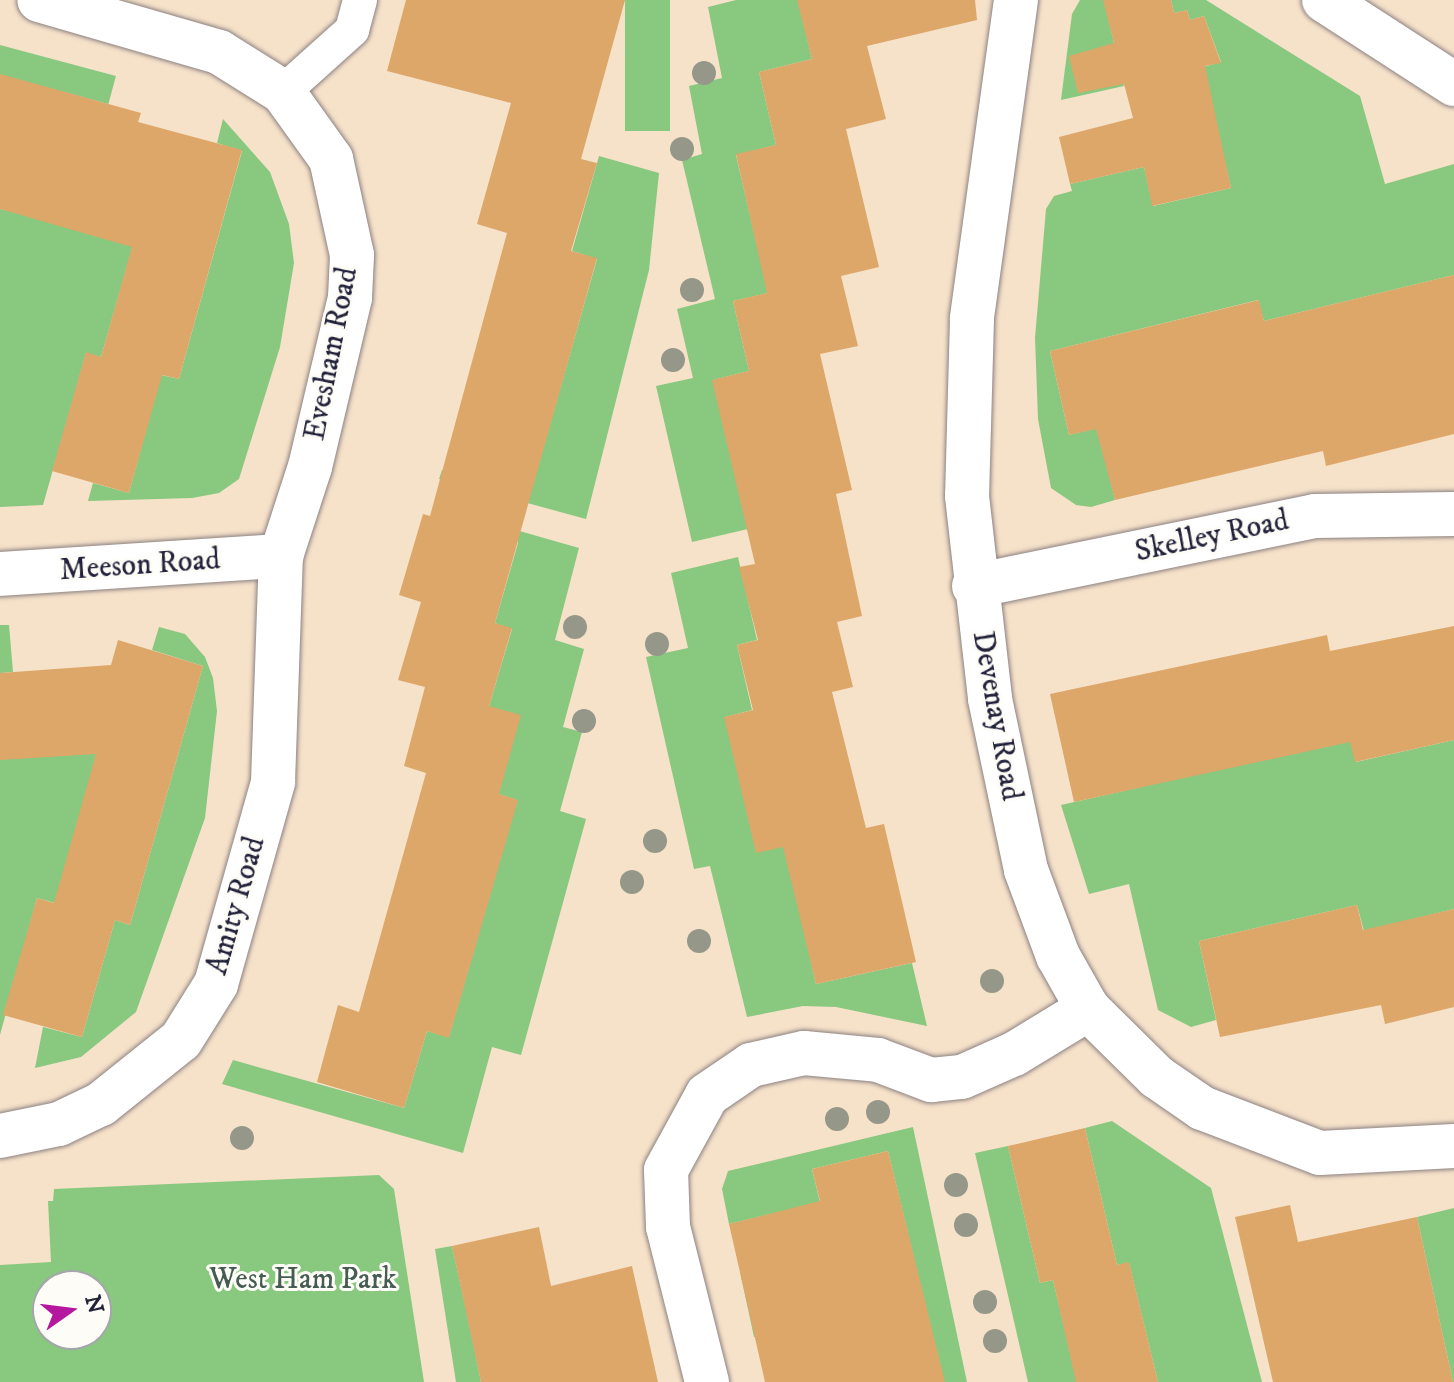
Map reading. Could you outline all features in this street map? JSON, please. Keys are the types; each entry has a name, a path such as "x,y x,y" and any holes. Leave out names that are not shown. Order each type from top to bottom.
{"street":[{"name":"Evesham Road","path":"39,0 219,52 283,92 331,159 352,255 350,298 310,467 281,556"},
{"name":"Devenay Road","path":"1016,0 972,319 967,496 974,586 990,699 1026,870 1058,956 1088,1009 1157,1077 1202,1108 1320,1153 1454,1146"},
{"path":"1324,0 1454,84"},
{"name":"Skelley Road","path":"974,586 1315,516 1454,514"},
{"name":"Meeson Road","path":"0,574 281,556"},
{"name":"Amity Road","path":"0,1136 59,1124 101,1104 181,1040 216,984 273,782 281,556"},
{"path":"707,1382 668,1227 666,1170 707,1095 751,1065 804,1053 878,1060 931,1080 962,1077 1014,1054 1088,1009"}],"lane":[{"path":"283,92 352,30 360,0"}],"green space":[{"path":"625,0 670,0 670,131 625,131"},
{"path":"736,0 798,0 812,59 759,72 776,145 736,155 768,293 733,301 749,371 713,380 748,529 692,542 656,386 693,378 677,309 715,299 682,160 702,154 689,86 722,78 708,7"},
{"path":"1080,0 1104,0 1124,86 1061,100 1072,14"},
{"path":"1171,0 1206,0 1360,96 1385,184 1454,164 1454,275 1264,321 1258,300 1050,351 1069,435 1098,428 1115,500 1091,507 1076,505 1051,488 1038,419 1035,338 1046,209 1054,196 1072,191 1070,184 1144,167 1153,206 1231,188 1203,67 1221,62 1204,16 1190,20 1187,10 1174,13"},
{"path":"0,45 116,76 108,104 0,75"},
{"path":"223,119 270,172 289,224 294,263 280,347 239,479 219,493 192,498 88,501 93,483 129,493 161,375 179,379 242,151 217,143"},
{"path":"599,156 659,173 649,270 586,519 439,479 442,470 530,495 597,259 572,251"},
{"path":"0,209 135,238 101,357 86,353 43,505 0,507"},
{"path":"516,530 579,548 555,640 584,649 563,727 582,732 560,811 586,819 521,1055 492,1047 463,1153 222,1084 233,1060 404,1108 427,1031 449,1037 517,800 499,794 489,706 512,629 495,623 518,543"},
{"path":"738,557 757,640 737,645 752,710 725,717 785,846 816,984 912,963 927,1026 836,1007 803,1006 747,1017 710,866 694,869 646,657 688,648 671,573"},
{"path":"0,625 9,625 13,672 0,673"},
{"path":"159,627 185,634 205,657 213,678 217,711 205,818 136,1012 81,1057 35,1068 43,1027 82,1037 115,920 130,925 203,666 152,650"},
{"path":"104,728 55,903 37,898 0,1035 0,760"},
{"path":"1350,740 1356,762 1454,740 1454,909 1364,931 1357,905 1199,941 1216,1020 1191,1027 1158,1010 1129,884 1089,894 1061,805"},
{"path":"1112,1121 1211,1188 1262,1382 1158,1382 1129,1263 1117,1265 1085,1128"},
{"path":"913,1127 967,1382 944,1382 888,1151 812,1169 826,1227 807,1324 754,1337 740,1272 783,1211 729,1224 722,1189 728,1171"},
{"path":"1008,1146 1040,1283 1053,1280 1077,1382 1028,1382 975,1153"},
{"name":"West Ham Park","path":"379,1175 394,1189 424,1382 0,1382 0,1265 51,1262 48,1201 53,1201 54,1189"},
{"path":"1454,1208 1454,1382 1453,1382 1417,1217"},
{"path":"452,1246 481,1382 456,1382 435,1249"}],"building":[{"path":"406,0 625,0 581,159 597,163 571,251 597,258 495,623 512,628 489,706 521,715 499,794 518,800 449,1038 427,1031 404,1108 317,1082 338,1005 359,1012 426,773 404,766 425,687 398,680 421,602 399,595 423,514 430,516 507,233 477,224 511,103 387,71"},
{"path":"797,0 975,0 977,20 867,46 886,119 846,129 879,267 841,276 858,346 820,354 852,490 836,494 862,616 837,622 853,687 832,692 866,828 884,824 916,962 816,984 783,847 756,853 724,717 753,710 737,645 758,640 739,567 755,564 712,380 749,371 733,301 767,293 736,154 776,145 759,72 812,59"},
{"path":"1103,0 1171,0 1174,13 1187,10 1190,20 1204,16 1221,63 1205,66 1231,188 1152,206 1144,167 1070,184 1059,137 1133,118 1124,84 1078,93 1069,56 1114,43"},
{"path":"0,74 141,113 138,122 242,150 179,379 162,375 129,493 52,471 86,352 101,357 132,247 0,209"},
{"path":"1454,275 1454,434 1326,466 1323,451 1115,500 1096,429 1069,435 1050,351 1259,300 1264,321"},
{"path":"1454,626 1454,740 1355,762 1350,742 1074,802 1050,694 1327,635 1330,651"},
{"path":"118,640 203,666 130,925 115,920 82,1037 3,1015 37,898 54,903 96,754 0,760 0,673 111,665"},
{"path":"1357,905 1363,930 1454,909 1454,1007 1385,1024 1381,1005 1220,1037 1199,941"},
{"path":"1085,1128 1117,1265 1129,1262 1158,1382 1076,1382 1053,1280 1040,1283 1008,1146"},
{"path":"888,1151 945,1382 765,1382 729,1224 820,1201 812,1169"},
{"path":"1290,1205 1298,1242 1417,1217 1453,1382 1273,1382 1235,1217"},
{"path":"539,1227 551,1286 632,1266 658,1382 481,1382 452,1246"}]}
